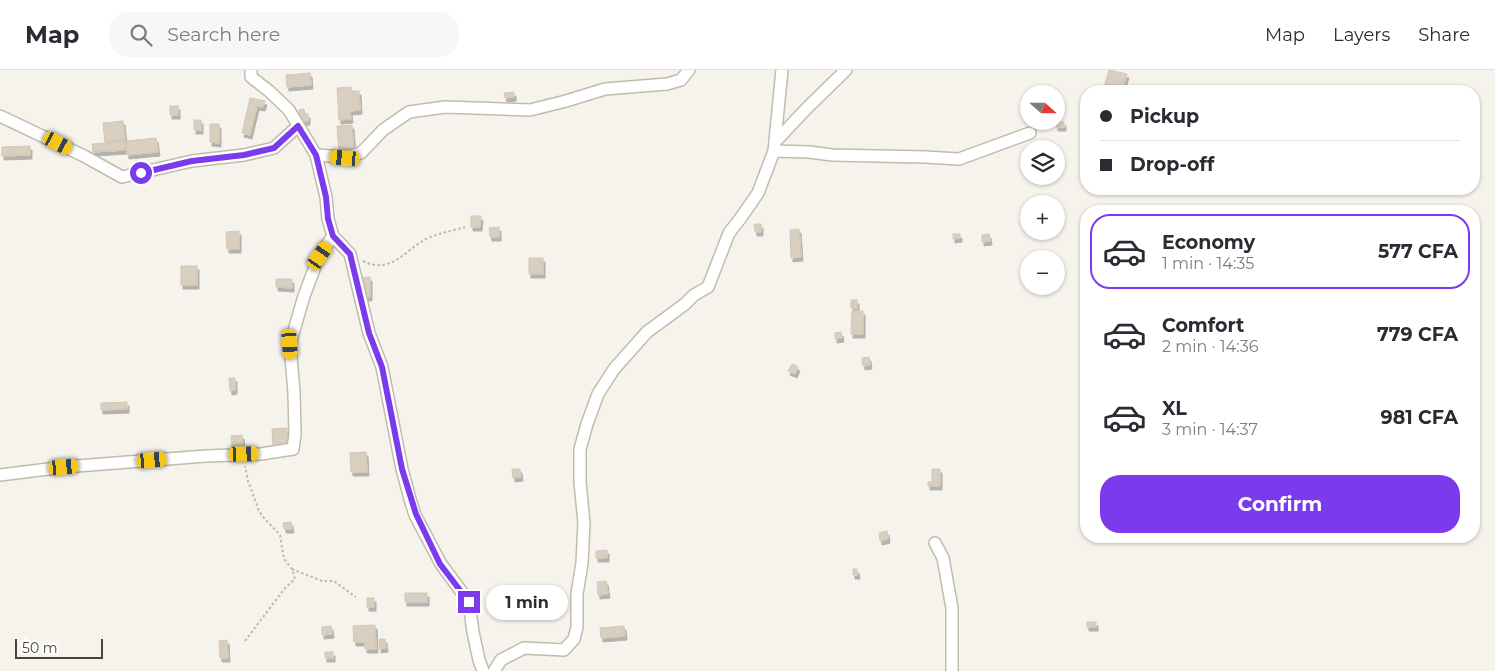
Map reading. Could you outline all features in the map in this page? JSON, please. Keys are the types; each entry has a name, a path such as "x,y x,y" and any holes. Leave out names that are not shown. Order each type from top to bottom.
{"street":[{"path":"251,70 251,77 289,110 316,155 333,236 350,254 369,333 382,367 402,469 410,499 440,564 469,602 473,632 483,671"},
{"path":"316,155 345,158 361,154 383,130 409,112 444,107 530,110 605,89 667,84 681,80 689,70"},
{"path":"494,671 502,660 524,648 564,650 574,638 577,627 577,594 582,563 584,523 580,482 580,449 587,424 598,394 614,369 647,332 685,304 694,295 708,287 729,233 758,193 775,146 782,70"},
{"path":"775,146 807,108 846,70"},
{"path":"0,116 52,140 122,177 192,161 244,155 274,148 298,126"},
{"path":"775,146 832,155 959,159 1030,133"},
{"path":"0,475 74,466 260,454 293,448 294,394 290,344 304,296 320,256 333,236"},
{"path":"935,542 943,558 952,608 952,671"}],"path":[{"path":"350,254 368,264 384,266 400,258 426,239 465,227"},
{"path":"244,454 248,481 259,511 280,535 284,559 292,569 296,579 285,588 245,641"},
{"path":"292,569 322,580 334,581 356,597"}],"building":[{"path":"1109,70 1127,74 1124,85 1105,85"},
{"path":"310,73 311,85 287,87 286,75"},
{"path":"351,87 351,91 359,91 360,110 350,111 351,119 339,120 337,88"},
{"path":"514,92 514,97 505,98 504,93"},
{"path":"250,98 265,101 263,107 257,106 250,135 242,133"},
{"path":"170,106 178,106 178,115 170,115"},
{"path":"304,109 305,114 308,114 308,121 299,122 299,110"},
{"path":"194,120 201,120 201,130 194,130"},
{"path":"123,121 125,139 105,142 103,123"},
{"path":"210,124 219,124 219,143 210,142"},
{"path":"352,125 354,151 339,152 337,126"},
{"path":"156,138 158,152 127,155 126,141"},
{"path":"125,141 125,150 93,152 92,144"},
{"path":"30,146 30,155 2,156 2,147"},
{"path":"471,216 481,216 480,227 471,227"},
{"path":"754,224 761,224 761,232 755,232"},
{"path":"499,227 499,237 490,237 489,228"},
{"path":"799,229 801,257 791,258 790,230"},
{"path":"239,231 239,249 227,249 226,232"},
{"path":"953,234 960,234 960,238 953,239"},
{"path":"989,234 990,241 982,242 982,235"},
{"path":"529,258 543,258 543,274 529,274"},
{"path":"181,266 197,266 197,285 181,285"},
{"path":"370,277 370,297 361,297 360,278"},
{"path":"276,279 292,279 292,288 276,287"},
{"path":"851,300 857,300 857,308 851,308"},
{"path":"852,311 863,311 863,334 851,334"},
{"path":"841,332 842,338 835,339 835,333"},
{"path":"869,357 870,365 863,366 862,358"},
{"path":"792,364 798,367 795,374 788,371"},
{"path":"229,378 235,378 235,390 230,391"},
{"path":"127,402 127,409 101,410 101,403"},
{"path":"287,428 287,447 273,447 272,429"},
{"path":"242,435 243,448 232,449 231,436"},
{"path":"366,452 367,472 351,472 350,453"},
{"path":"512,469 520,469 521,477 513,478"},
{"path":"932,469 940,469 940,486 928,486 928,482 932,482"},
{"path":"291,522 292,529 284,529 283,523"},
{"path":"887,531 888,539 880,541 879,533"},
{"path":"607,550 607,558 596,558 596,551"},
{"path":"853,569 857,569 858,575 853,575"},
{"path":"606,581 608,594 598,595 597,582"},
{"path":"405,593 427,593 427,602 405,602"},
{"path":"367,598 374,598 374,607 367,607"},
{"path":"1087,622 1096,622 1096,627 1087,627"},
{"path":"375,625 376,649 365,649 365,642 354,642 353,626"},
{"path":"331,626 332,634 322,635 322,627"},
{"path":"624,626 625,636 601,638 600,628"},
{"path":"379,639 385,639 386,648 379,649"},
{"path":"227,640 228,658 220,658 219,641"},
{"path":"325,652 333,652 333,658 325,658"}],"route":[{"path":"141,173 192,161 244,155 274,148 298,126 316,155 333,236 350,254 369,333 382,367 402,469 410,499 440,564 469,602"}]}
